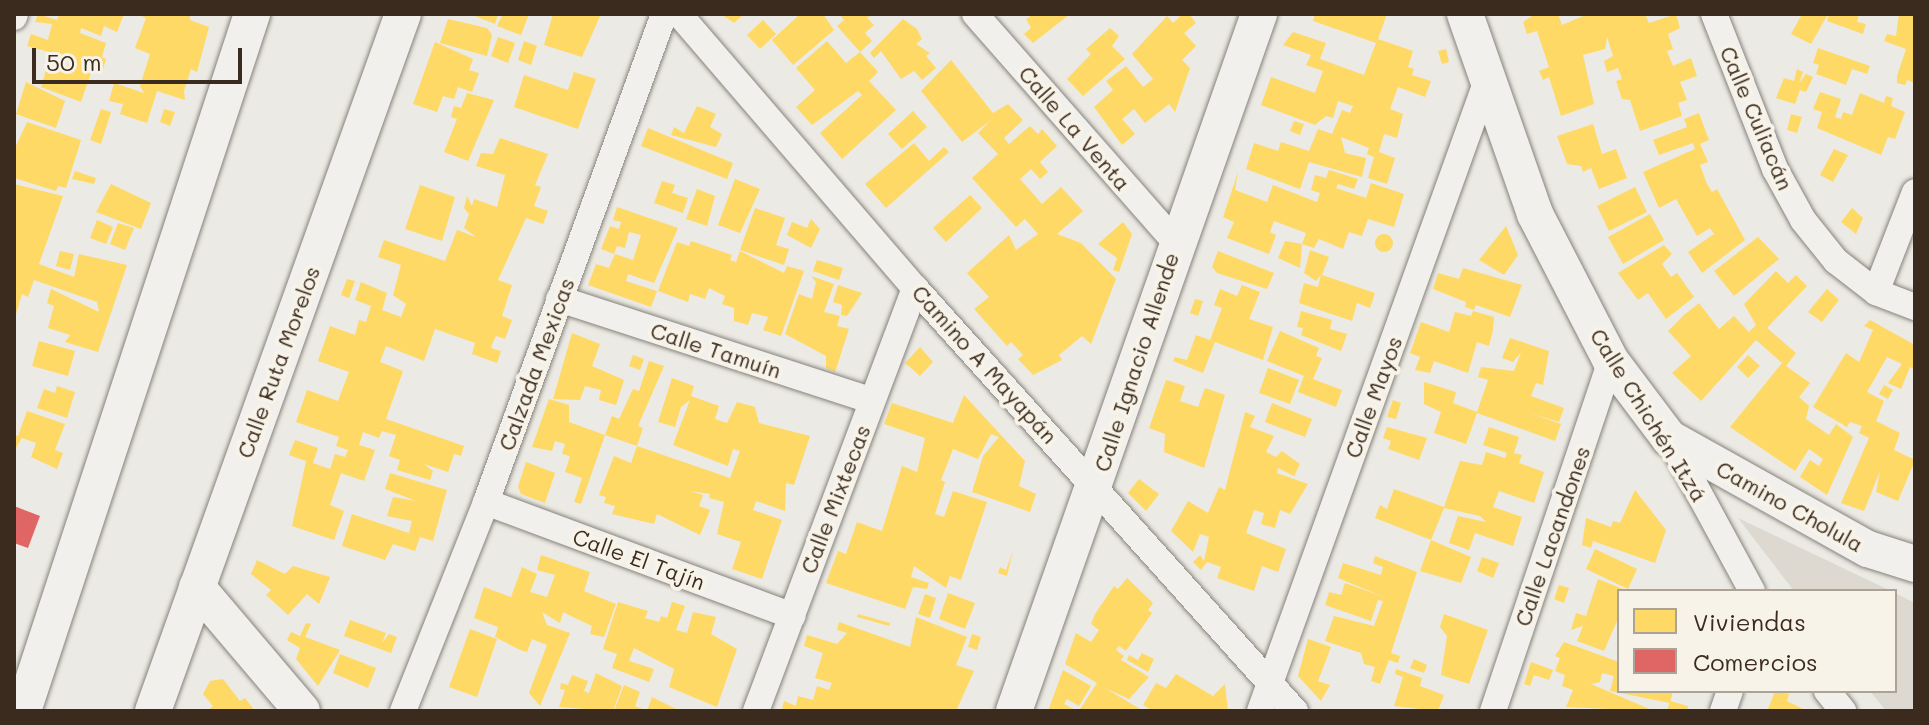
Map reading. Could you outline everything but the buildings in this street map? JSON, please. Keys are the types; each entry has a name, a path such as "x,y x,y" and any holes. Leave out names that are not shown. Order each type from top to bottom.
{"street":[{"path":"23,711 252,14"},
{"name":"Calle Ruta Morelos","path":"153,711 403,14"},
{"name":"Calzada Mexicas","path":"408,710 664,14"},
{"name":"Camino A Mayapán","path":"679,14 915,288 1295,711"},
{"name":"Calle La Venta","path":"975,14 1175,242"},
{"name":"Calle Ignacio Allende","path":"1014,711 1095,486 1175,242 1259,14"},
{"name":"Calle Chichén Itzá","path":"1465,14 1486,83 1535,214 1611,361 1669,438 1751,589"},
{"name":"Calle Culiacán","path":"1714,14 1775,169 1803,220 1836,261 1876,292 1915,307"},
{"name":"Calle Mayos","path":"1260,711 1486,83"},
{"path":"1876,292 1915,192"},
{"name":"Calle Mixtecas","path":"756,711 915,288"},
{"name":"Calle Tamuín","path":"559,299 872,401"},
{"name":"Calle Lacandones","path":"1493,711 1611,361"},
{"name":"Camino Cholula","path":"1669,438 1868,549 1915,564"},
{"name":"Calle El Tajín","path":"486,502 792,616"},
{"path":"197,587 302,711"},
{"path":"1829,693 1843,711"}],"shaded area":[{"path":"1738,518 1887,589 1792,589"},
{"path":"1897,594 1915,603 1915,711 1886,711 1872,693 1897,693"}]}
